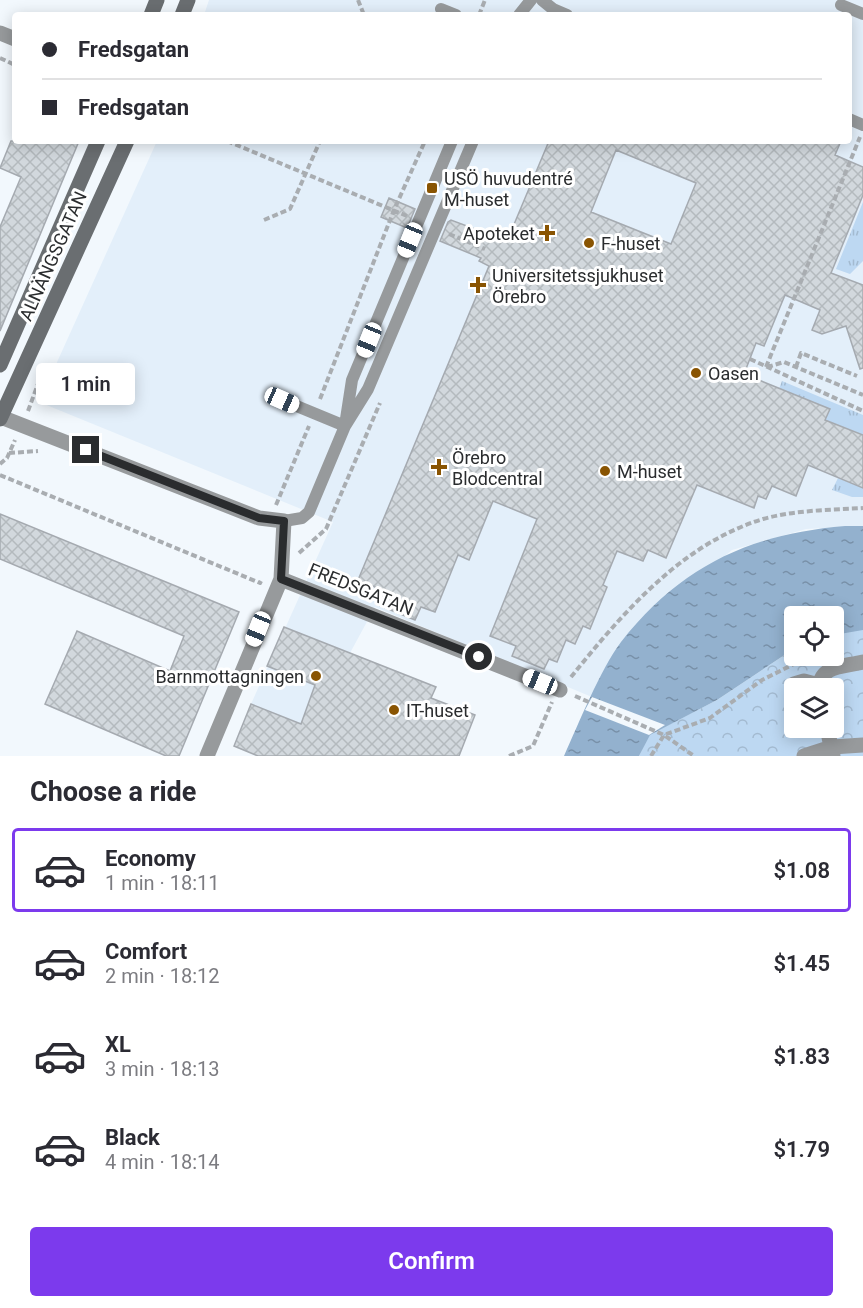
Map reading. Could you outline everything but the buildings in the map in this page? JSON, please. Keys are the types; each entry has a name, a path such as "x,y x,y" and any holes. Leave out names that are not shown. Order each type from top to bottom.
{"main road":[{"name":"ALNÄNGSGATAN","path":"0,364 97,144"},
{"name":"ALNÄNGSGATAN","path":"0,418 125,144"}],"street":[{"path":"0,418 259,518 277,520"},
{"name":"FREDSGATAN","path":"277,520 281,579 560,690"},
{"path":"207,756 281,579"},
{"path":"821,678 828,669 863,662"},
{"path":"804,756 863,745"}],"lane":[{"path":"521,12 531,0"},
{"path":"542,0 560,12"},
{"path":"842,5 863,14"},
{"path":"441,9 448,12"},
{"path":"345,426 352,380 451,144"},
{"path":"277,520 302,518 309,512 345,426 368,389 472,144"},
{"path":"282,400 345,426"}],"path":[{"path":"766,368 863,131"},
{"path":"233,144 394,210"},
{"path":"264,220 290,209 319,144"},
{"path":"277,520 314,414 394,210 424,144"},
{"path":"796,367 801,353 857,376"},
{"path":"750,359 863,411"},
{"path":"766,368 784,362 863,395"},
{"path":"0,475 260,583 265,572"},
{"path":"509,756 533,746 550,705 560,690 613,626 660,580 718,539 764,519 810,512 863,508"},
{"path":"651,756 664,735 710,718 762,680 790,666"},
{"path":"589,702 664,735 694,756"}],"shaded area":[{"name":"Universitetssjukhuset Örebro","path":"209,0 863,0 863,526 806,529 732,550 620,644 592,697 375,607 350,653 319,732 251,704 333,522 39,402 156,144 852,144 852,12 205,12"}],"green space":[{"path":"863,202 863,261 850,274 836,269"},
{"path":"782,381 863,415 863,435 825,420 829,410 779,389"},
{"path":"838,478 863,488 863,497 852,497 832,490"},
{"path":"863,630 863,756 639,756 649,735 717,700 784,655 784,666 844,666 844,632"}],"water":[{"path":"863,526 863,630 844,633 844,606 784,606 784,655 717,700 650,735 639,756 564,756 590,697 613,654 644,616 668,593 693,574 720,558 748,546 811,530"}],"pier":[{"path":"592,697 665,725 649,735 585,710"}],"place":[{"name":"USÖ huvudentré M-huset","path":"432,188"},
{"name":"Apoteket","path":"547,233"},
{"name":"F-huset","path":"589,243"},
{"name":"Universitetssjukhuset Örebro","path":"478,285"},
{"name":"Oasen","path":"696,373"},
{"name":"Örebro Blodcentral","path":"439,467"},
{"name":"M-huset","path":"605,471"},
{"name":"Barnmottagningen","path":"316,676"},
{"name":"IT-huset","path":"394,710"}],"route":[{"path":"86,450 259,518 284,521 281,579 479,657"}]}
